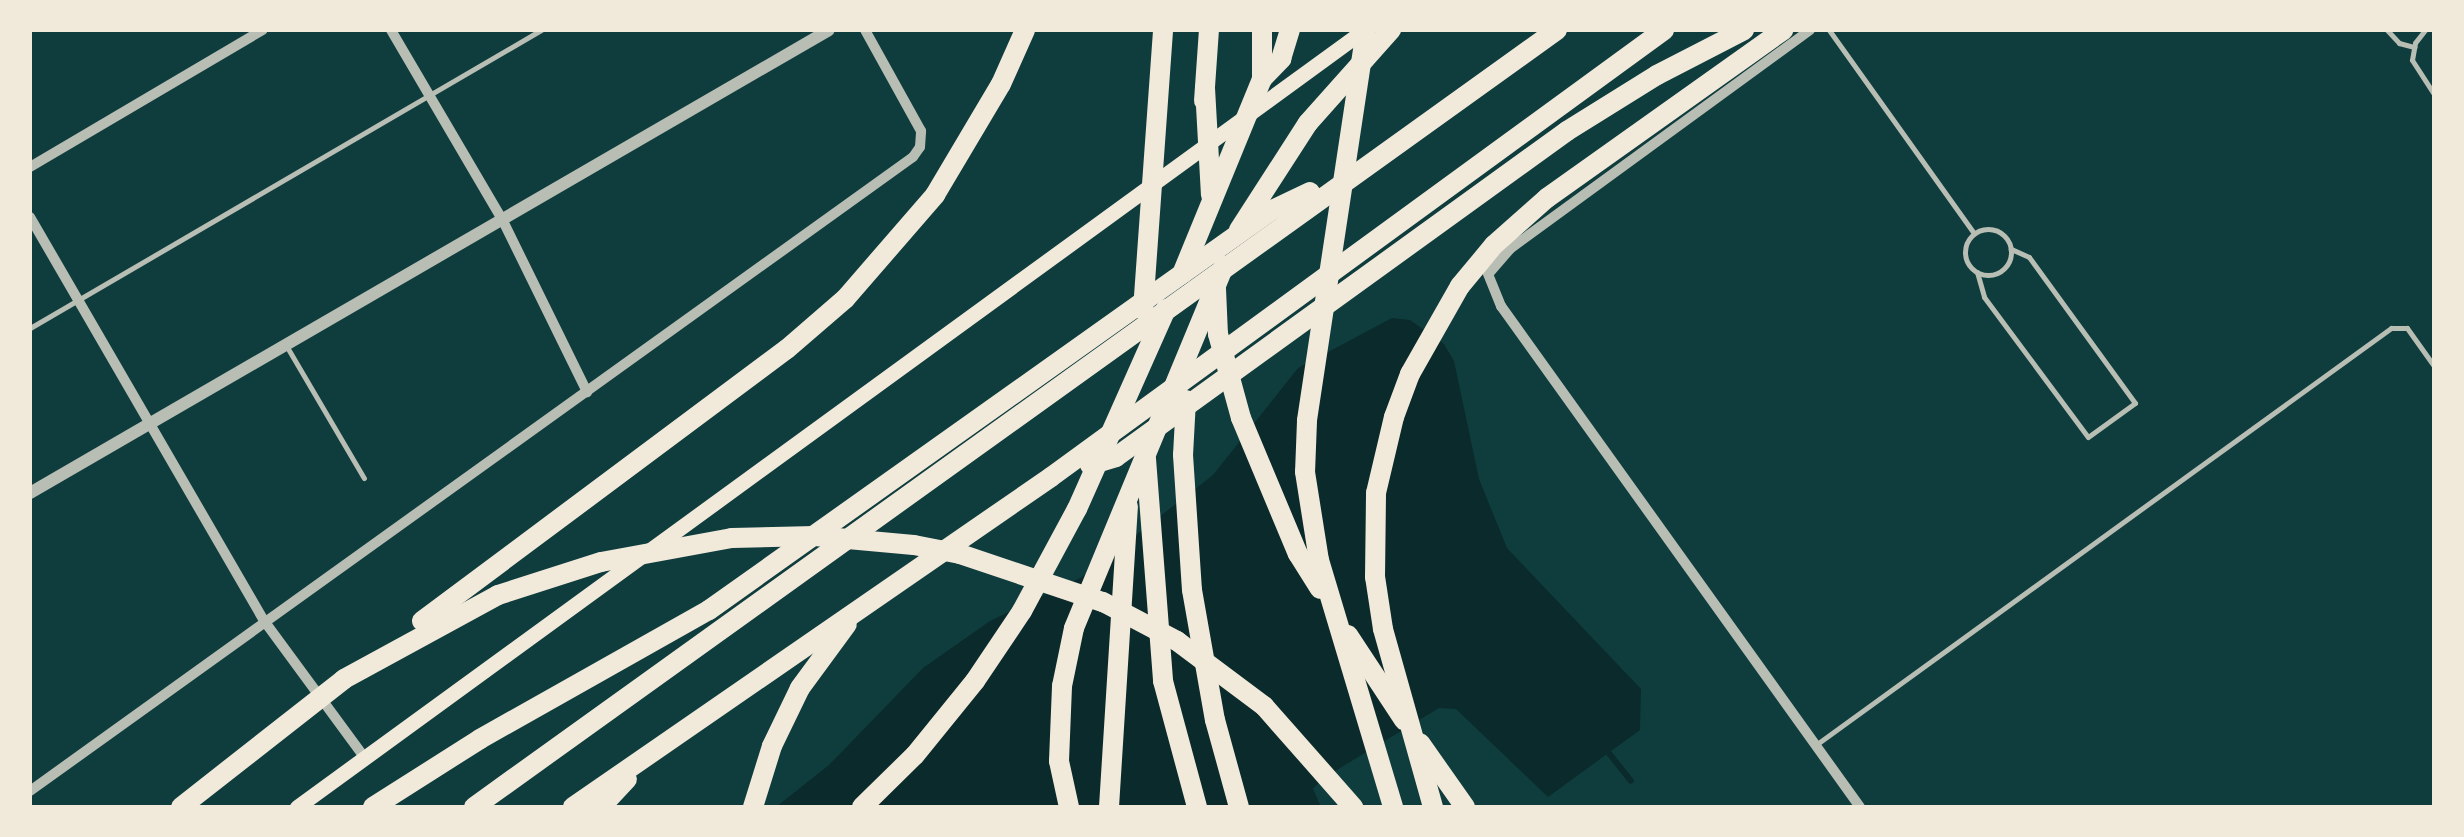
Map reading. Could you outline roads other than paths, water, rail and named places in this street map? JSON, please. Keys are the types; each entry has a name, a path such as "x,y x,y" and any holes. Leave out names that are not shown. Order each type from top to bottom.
{"highway":[{"path":"181,807 788,348 846,299 935,195 1001,84 1025,30"},
{"path":"1109,807 1112,711 1163,30"},
{"path":"1209,30 1183,455 1200,645 1239,807"},
{"path":"1262,30 1262,79"},
{"path":"862,807 915,754 975,682 1022,611 1085,492 1204,223 1262,79 1281,59 1290,30"},
{"path":"1365,30 1307,422 1304,472 1319,560 1393,807"},
{"path":"1069,807 1059,761 1062,686 1074,628 1102,552 1244,219 1308,123 1391,30"},
{"path":"1514,60 1547,30"},
{"path":"474,807 1557,30"},
{"path":"573,807 1051,477 1664,30"},
{"path":"1051,477 1116,457 1474,196 1610,104 1744,30"},
{"path":"1433,807 1383,629 1375,577 1376,493 1394,416 1410,374 1460,286 1494,246 1547,198 1783,30"},
{"path":"1205,88 1218,334 1241,418 1298,554 1375,679 1465,807"},
{"path":"372,807 480,739 709,610 1272,210 1364,165"},
{"path":"1140,346 1164,681 1197,807"},
{"path":"344,680 498,595 601,562 732,538 814,536 914,545 1005,567 1103,602 1177,641 1264,706 1353,807"},
{"path":"753,807 772,746 820,656 864,605"},
{"path":"601,807 662,742"}],"main road":[{"path":"297,807 1365,30"}],"street":[{"path":"30,167 263,30"},
{"path":"391,30 502,220 587,392"},
{"path":"30,493 829,30"},
{"path":"30,791 887,178 920,148 921,131 864,30"},
{"path":"1810,30 1510,249 1493,266 1489,283 1500,306 1860,807"},
{"path":"30,217 265,622 365,758"}],"lane":[{"path":"30,328 541,30"},
{"path":"1828,30 1974,233"},
{"path":"2387,30 2399,42 2414,47"},
{"path":"2425,30 2414,47 2414,66 2434,94"},
{"path":"1998,230 2012,250 2029,257 2135,403 2088,437 1984,298 1977,272 1964,252 1974,233 1998,230"},
{"path":"1977,272 1988,276 2002,271 2012,250"},
{"path":"1816,746 2391,328 2407,328 2434,366"},
{"path":"285,345 364,478"}],"water":[{"path":"1392,318 1410,320 1444,344 1454,361 1479,479 1507,548 1641,689 1640,730 1548,797 1456,709 1439,708 1322,779 1313,789 1321,807 776,807 829,765 923,668 990,621 1082,577 1213,475 1298,368"}],"waterway":[{"path":"1604,747 1631,781"}]}
